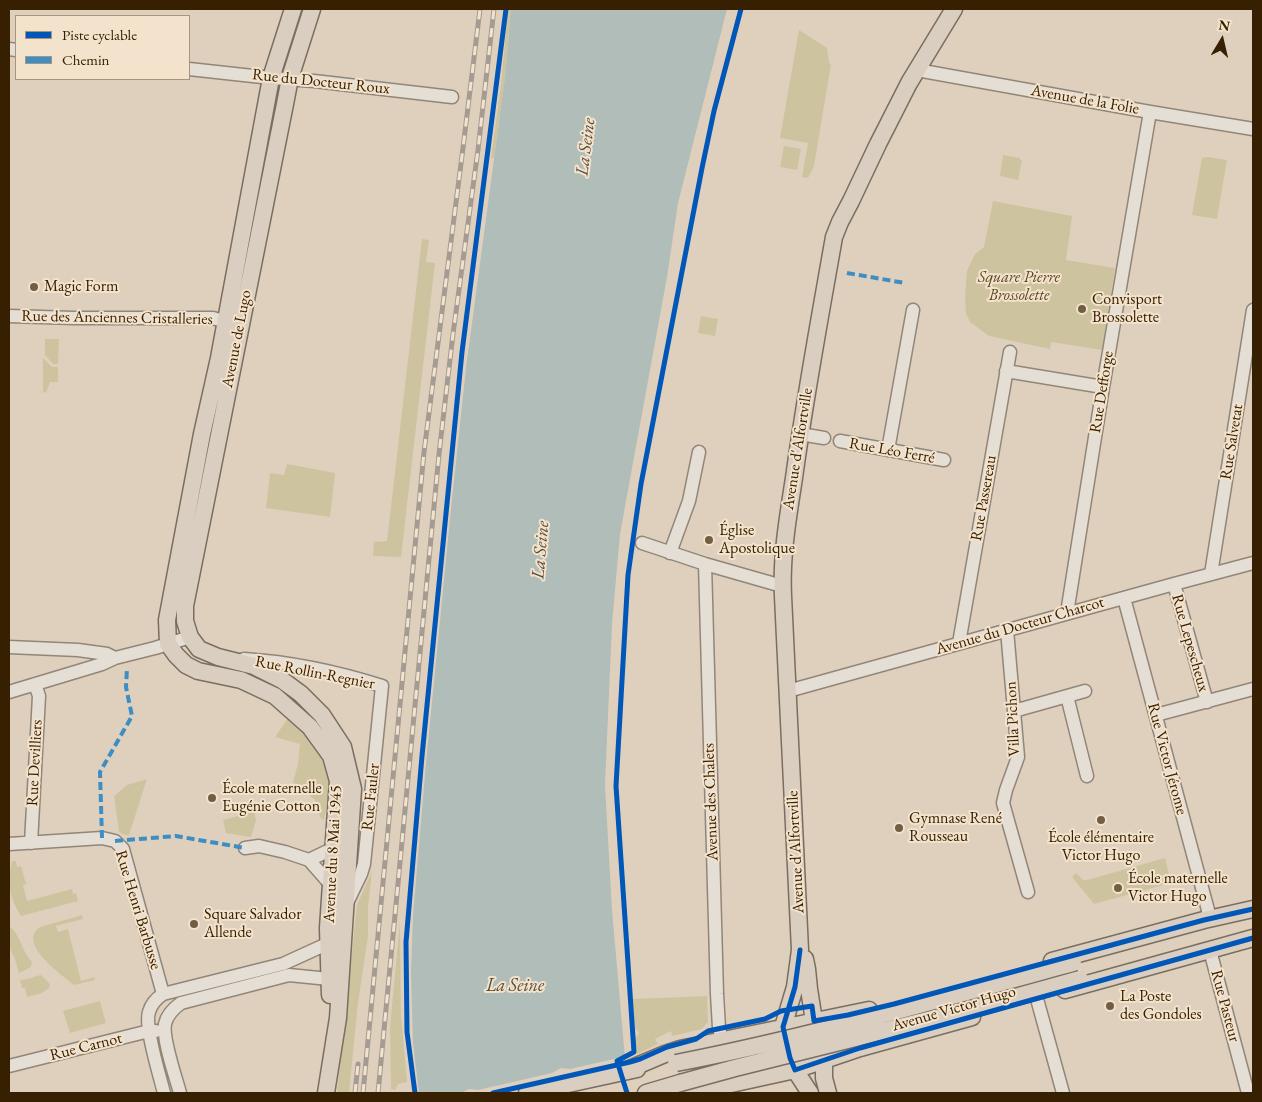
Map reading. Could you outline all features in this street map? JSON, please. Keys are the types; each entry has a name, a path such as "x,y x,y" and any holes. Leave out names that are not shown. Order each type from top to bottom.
{"main road":[{"name":"Avenue de Lugo","path":"172,649 167,620 202,434 226,322 271,78 293,9"},
{"name":"Avenue de Lugo","path":"190,637 185,621 184,606 290,78 312,9"},
{"name":"Avenue d'Alfortville","path":"782,1027 794,987 800,950 782,586 787,526 800,434 834,237 878,144 917,70 954,9"},
{"path":"190,637 199,649 218,657"},
{"name":"Avenue du 8 Mai 1945","path":"172,649 186,665 198,671 241,680 275,696 310,727 330,756 338,780 328,928 336,943"},
{"name":"Avenue du 8 Mai 1945","path":"218,657 254,666 282,680 301,694 322,715 343,747 353,789 346,905 336,943 335,979 338,1018 326,1093"},
{"name":"Avenue Victor Hugo","path":"627,1070 673,1051 894,1004 1204,920 1253,909"},
{"name":"Avenue Victor Hugo","path":"690,1093 795,1070 860,1048 1253,938"},
{"name":"Avenue Victor Hugo","path":"627,1070 704,1058 906,1009 1073,963 1124,943"},
{"name":"Avenue d'Alfortville","path":"800,950 807,969 808,989 824,1060 824,1078 828,1093"},
{"name":"Avenue Victor Hugo","path":"646,1093 736,1068 1080,980 1121,975"},
{"path":"782,1027 795,1070 810,1093"},
{"path":"527,1093 627,1070"}],"street":[{"name":"Rue du Docteur Roux","path":"190,69 452,96"},
{"name":"Avenue de la Folie","path":"917,70 1253,129"},
{"name":"Rue Defforge","path":"1067,614 1150,112"},
{"path":"888,450 914,310"},
{"name":"Rue Salvetat","path":"1211,574 1253,310"},
{"name":"Rue des Anciennes Cristalleries","path":"9,316 214,318 226,322"},
{"name":"Rue Passereau","path":"959,643 1010,352"},
{"path":"1006,371 1103,388"},
{"path":"800,434 824,438"},
{"name":"Rue Léo Ferré","path":"840,441 944,460"},
{"path":"670,553 689,501 699,452"},
{"path":"642,544 782,586"},
{"name":"Avenue du Docteur Charcot","path":"788,691 1253,563"},
{"name":"Avenue des Chalets","path":"705,564 716,994 722,1040"},
{"name":"Rue Lepescheux","path":"1174,584 1207,702"},
{"name":"Rue Victor Jérome","path":"1124,598 1208,910 1208,916 1204,920"},
{"name":"Villa Pichon","path":"1007,630 1018,757 1003,803 1028,892"},
{"path":"9,692 102,664 115,658 172,649 190,637"},
{"path":"9,647 78,650 107,654 115,658"},
{"name":"Rue Rollin-Regnier","path":"218,657 271,660 339,674 382,686"},
{"name":"Rue Devilliers","path":"31,842 38,696 35,684"},
{"name":"Rue Fauler","path":"346,905 364,864 382,686"},
{"path":"1156,715 1253,689"},
{"path":"1014,712 1085,691"},
{"path":"1068,696 1088,776"},
{"name":"Rue Henri Barbusse","path":"31,842 102,838 115,841 123,849 164,994"},
{"path":"9,844 31,842"},
{"path":"245,848 259,846 309,860 331,885"},
{"path":"309,860 334,848"},
{"path":"164,1093 147,1024 149,1012 157,998 164,994 283,964 336,943"},
{"name":"Rue Pasteur","path":"1214,949 1212,958 1248,1093"},
{"path":"180,1093 166,1044 164,1030 165,1022 174,1007 182,1003 289,975 335,979"},
{"path":"1037,998 1063,1093"},
{"name":"Rue Carnot","path":"9,1066 149,1031 164,1030"}],"green space":[{"path":"508,9 511,9 505,77 494,158 491,158 501,85"},
{"path":"799,30 827,48 829,63 831,64 814,166 808,178 802,177 808,143 780,138"},
{"path":"784,146 801,149 797,170 780,167"},
{"path":"1003,155 1022,160 1018,180 1000,176"},
{"path":"1202,158 1227,160 1217,219 1192,215"},
{"name":"Square Pierre Brossolette","path":"993,201 1072,216 1066,260 1115,268 1102,350 1051,342 1050,349 989,336 970,322 966,313 965,298 967,271 975,254 984,247"},
{"path":"422,239 429,240 426,262 435,263 401,557 373,556 374,542 387,541"},
{"path":"701,316 718,319 715,336 698,333"},
{"path":"45,339 59,339 58,364 53,364 45,355"},
{"path":"43,358 52,367 58,367 58,382 50,382 46,393 43,392"},
{"path":"287,464 335,473 330,517 266,508 270,473 284,475"},
{"path":"290,715 321,756 329,780 324,820 320,817 315,800 293,782 298,764 300,744 275,737"},
{"path":"147,779 129,835 125,835 119,832 114,796 127,785"},
{"path":"253,807 256,820 251,837 226,833 223,820 245,814 244,809"},
{"path":"1165,858 1171,883 1094,904 1072,877 1076,873 1083,880 1087,880"},
{"path":"12,861 16,861 17,867 21,866 26,884 23,885 27,901 72,889 73,894 76,893 78,901 21,916 10,890"},
{"path":"372,871 368,908 368,936 358,1003 349,1093 337,1093 357,905"},
{"path":"82,915 83,919 56,926 58,932 68,929 81,981 94,977 95,980 74,985 37,950 34,934 40,927"},
{"path":"400,921 401,1015 407,1082 398,1084 395,1090 391,1089 390,1027"},
{"path":"9,926 17,935 32,962 31,967 19,973 9,947"},
{"path":"41,975 50,984 49,988 42,993 27,997 25,988 22,988 20,980"},
{"path":"707,996 708,1022 702,1029 672,1036 671,1031 655,1039 658,1044 637,1054 635,1037 639,1033 634,1029 632,999"},
{"path":"100,1001 106,1023 70,1033 63,1011"}],"water":[{"name":"La Seine","path":"511,9 727,9 678,203 667,277 620,534 612,624 605,785 612,910 625,1058 633,1093 419,1093 413,1043 411,972 413,915 426,763 466,368 505,77"}],"pier":[{"path":"627,1056 635,1093 461,1093 469,1089 478,1090 552,1073 561,1068 570,1069"}],"railway":[{"path":"363,1093 424,452 480,9"},
{"path":"378,1093 439,454 494,9"},
{"path":"355,1093 358,1064"}],"marked path":[{"path":"847,273 905,283"},
{"path":"102,838 100,772 132,716 126,687 127,668"},
{"path":"115,841 176,836 245,848"}],"cycle path":[{"path":"415,1093 407,1032 406,942 422,756 462,352 506,9"},
{"path":"627,1093 617,1061 634,1052 616,786 628,575 641,484 702,168 714,111 741,9"},
{"path":"493,1093 630,1062 667,1047 696,1039 708,1031 765,1019 781,1011 812,1006 814,1021 848,1015 1204,920 1253,909"},
{"path":"800,950 795,987 783,1027 790,1058 795,1070 860,1048 1253,938"}],"place":[{"name":"Magic Form","path":"34,287"},
{"name":"Convisport Brossolette","path":"1082,309"},
{"name":"Église Apostolique","path":"709,540"},
{"name":"École maternelle Eugénie Cotton","path":"212,798"},
{"name":"École élémentaire Victor Hugo","path":"1101,820"},
{"name":"Gymnase René Rousseau","path":"899,828"},
{"name":"École maternelle Victor Hugo","path":"1118,888"},
{"name":"Square Salvador Allende","path":"194,924"},
{"name":"La Poste des Gondoles","path":"1110,1006"}]}
